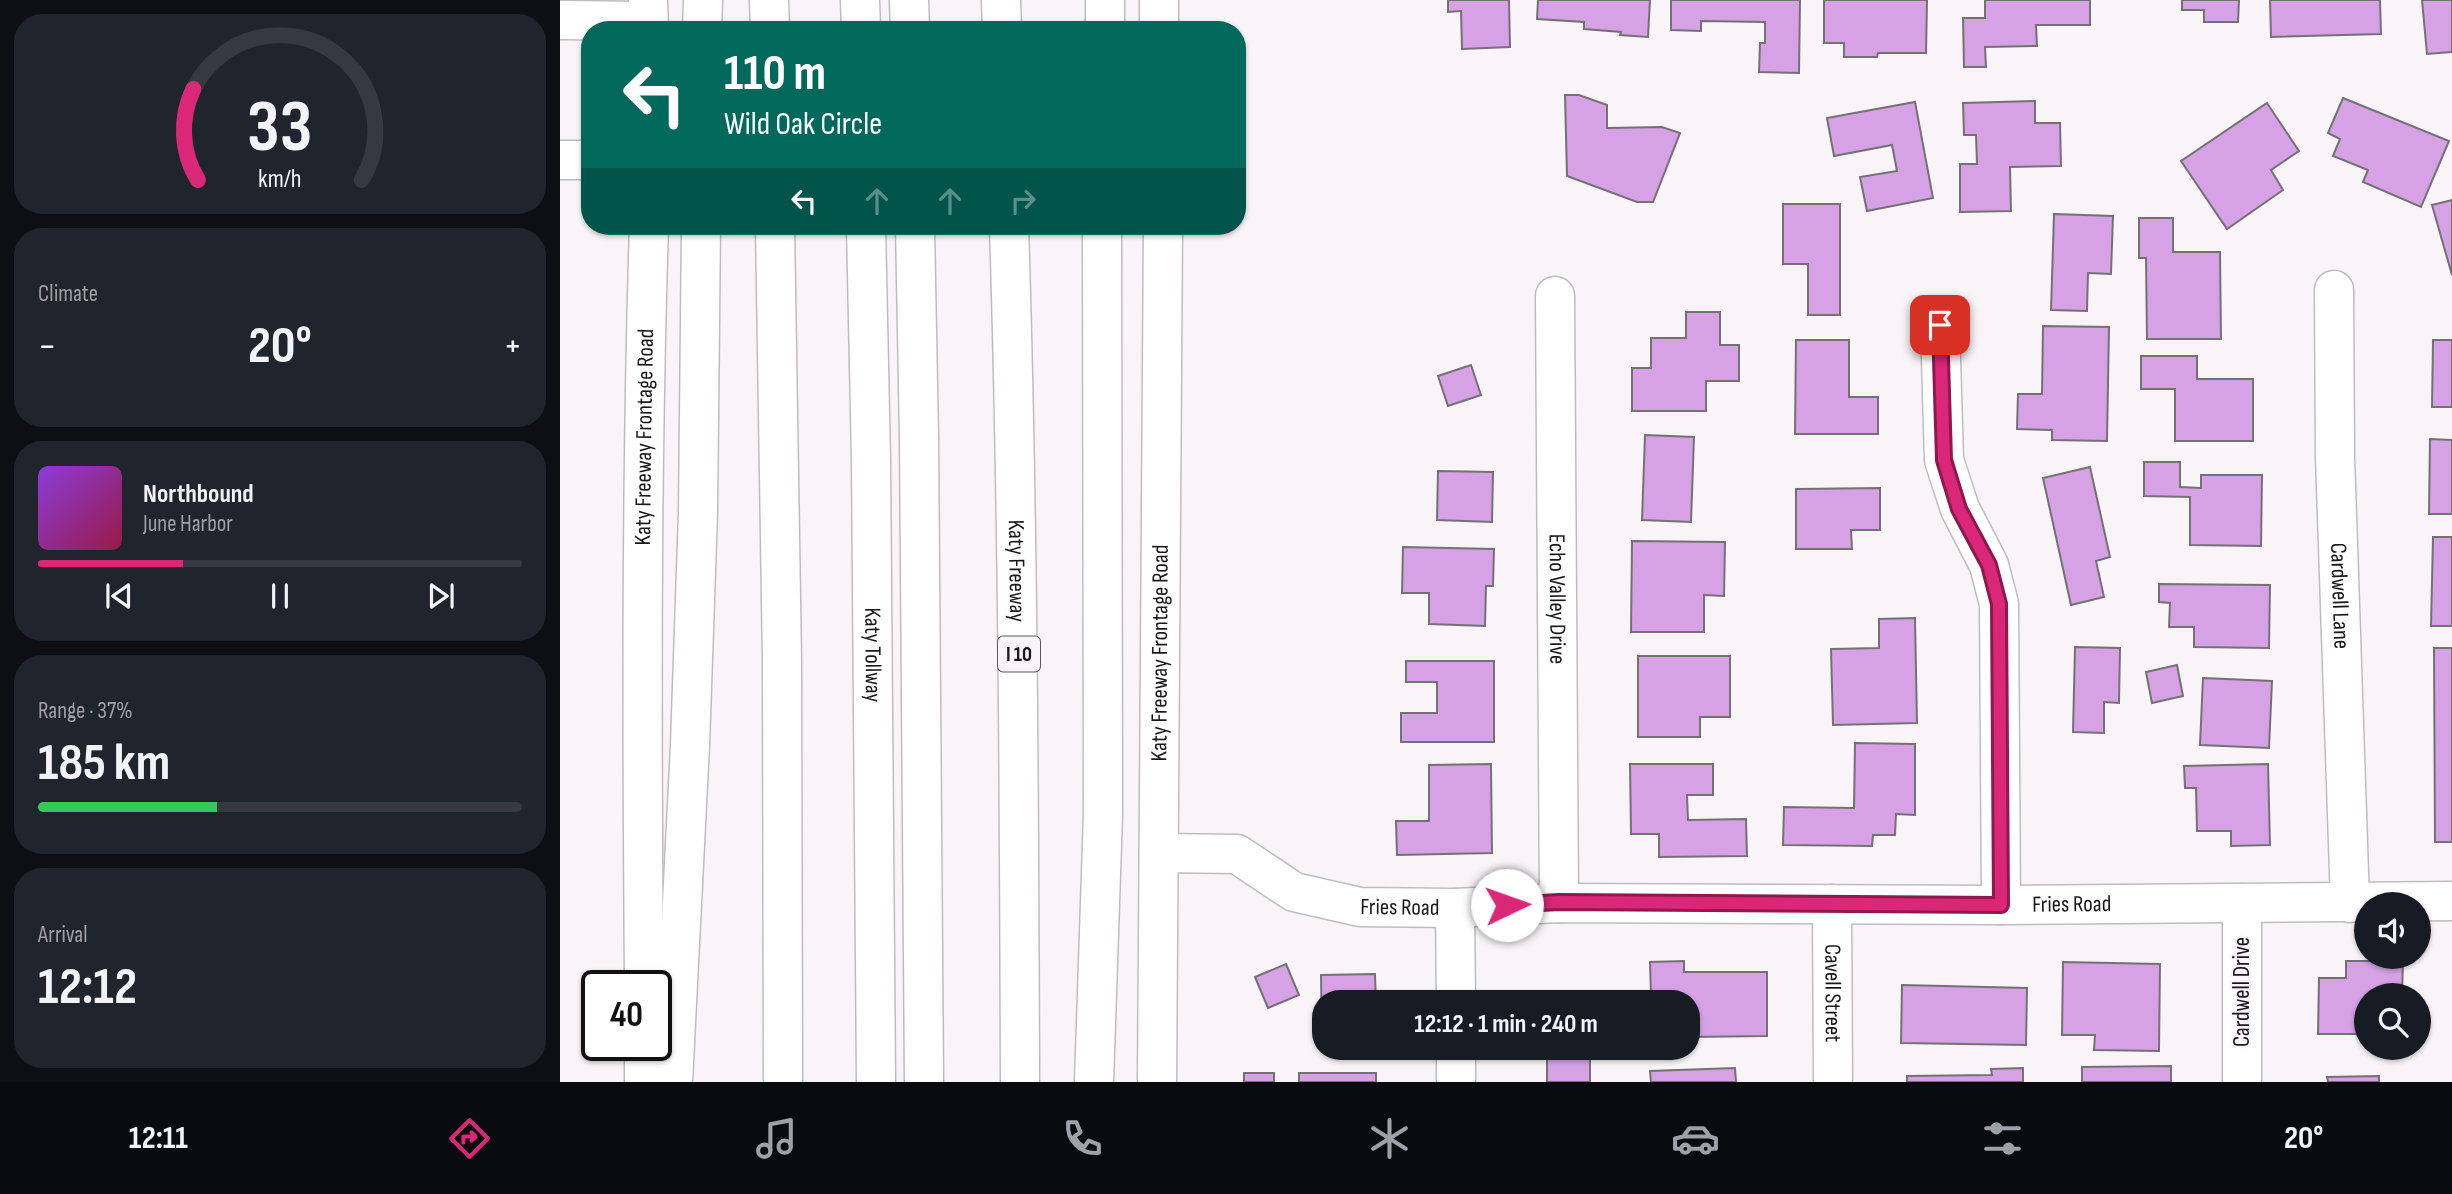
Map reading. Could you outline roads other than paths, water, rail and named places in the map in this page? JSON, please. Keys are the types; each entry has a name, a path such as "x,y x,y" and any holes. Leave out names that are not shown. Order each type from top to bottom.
{"main road":[{"path":"702,21 703,0"},
{"path":"769,0 770,21"},
{"path":"860,0 861,21"},
{"path":"909,0 910,21"},
{"path":"1001,0 1002,21"},
{"path":"1105,0 1105,21"},
{"path":"1159,0 1160,21"},
{"path":"560,20 648,17"},
{"path":"560,160 581,160"},
{"name":"Katy Freeway Frontage Road","path":"644,970 644,389 649,235"},
{"path":"673,1082 690,745 698,513 701,235"},
{"path":"775,235 782,660 783,1082"},
{"name":"Katy Tollway","path":"866,235 872,460 876,1082"},
{"path":"915,235 920,450 924,1082"},
{"name":"Katy Freeway","path":"1009,235 1016,444 1020,1082"},
{"path":"1094,1082 1103,814 1102,235"},
{"name":"Katy Freeway Frontage Road","path":"1157,1082 1163,235"},
{"name":"Cardwell Lane","path":"2334,289 2335,456 2350,903"},
{"name":"Echo Valley Drive","path":"1555,296 1559,902"},
{"path":"1940,325 1944,460 1959,509 1989,565 1999,604 2001,905"},
{"name":"Fries Road","path":"1159,853 1237,854 1294,892 1360,907 1455,908 1559,902 2001,905 2452,901"},
{"name":"Cardwell Drive","path":"2242,902 2242,1082"},
{"name":"Cavell Street","path":"1832,904 1833,1082"},
{"path":"1455,908 1456,990"},
{"path":"1456,1060 1456,1082"},
{"path":"644,1061 644,1082"}]}
